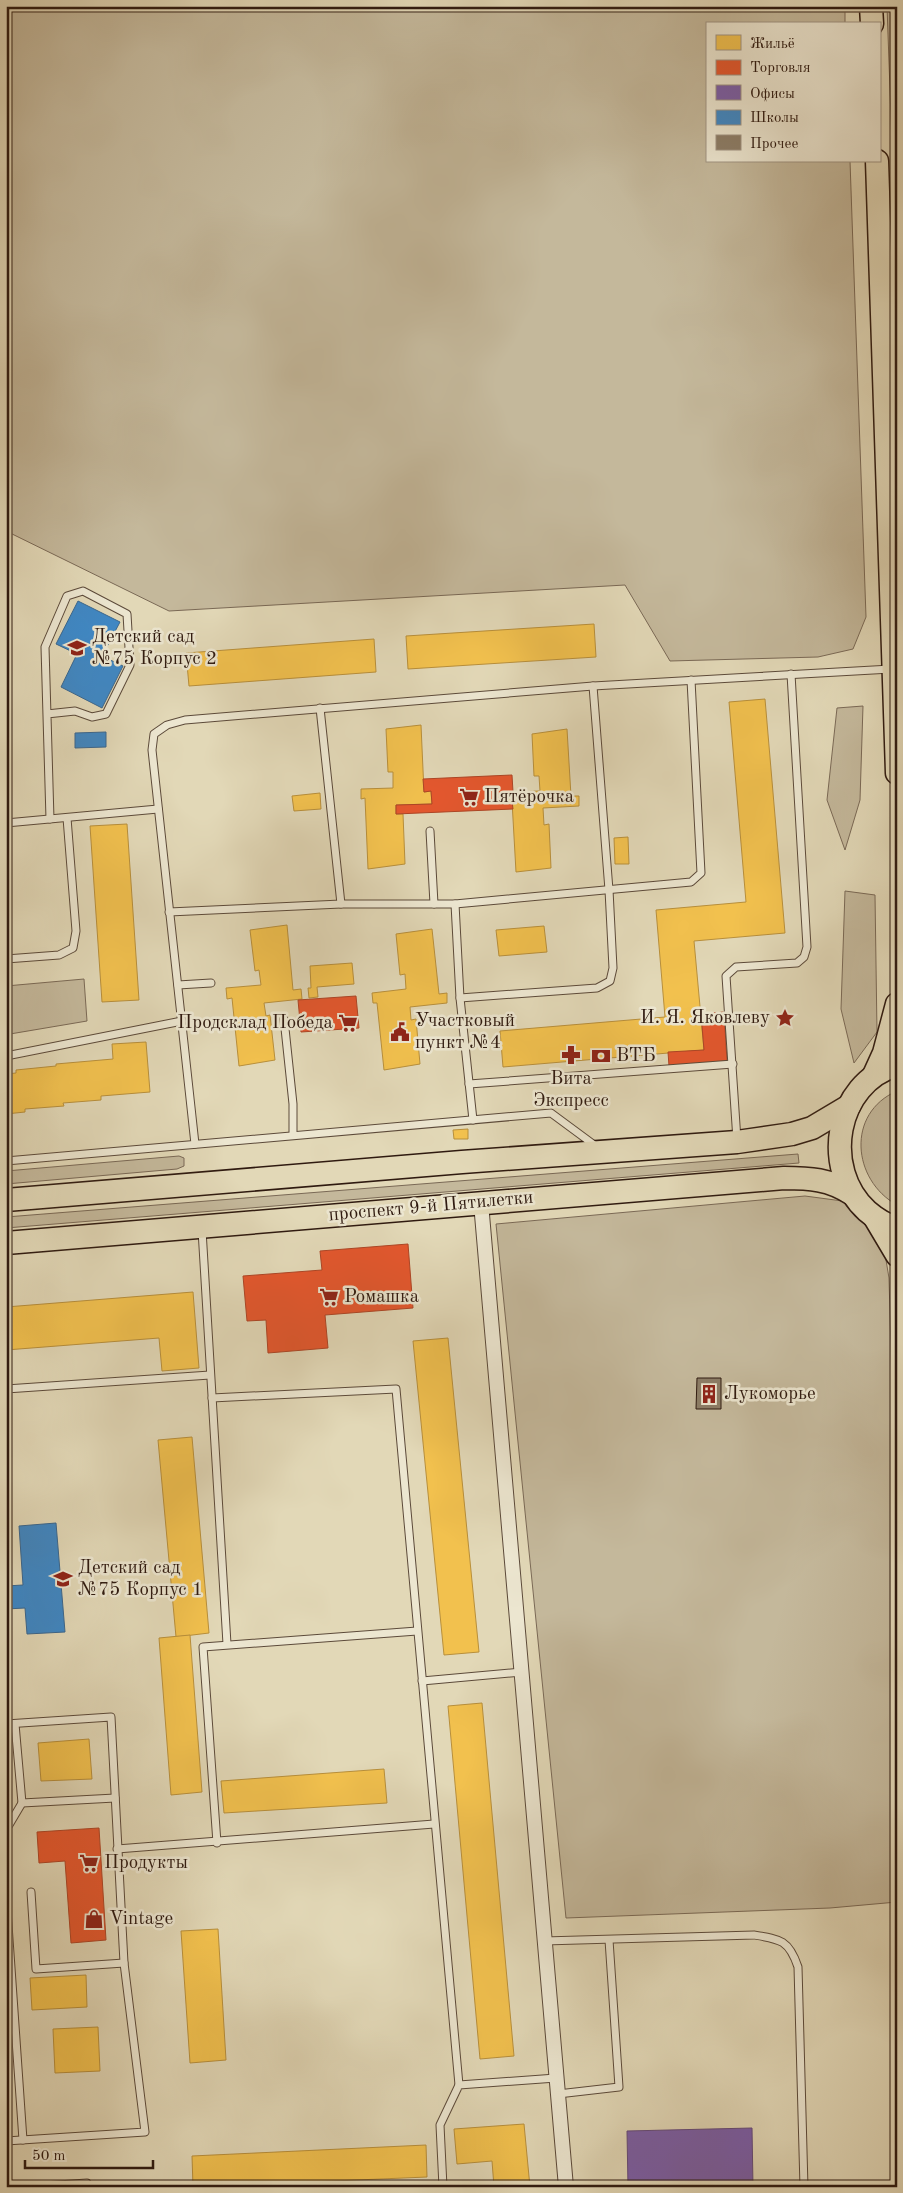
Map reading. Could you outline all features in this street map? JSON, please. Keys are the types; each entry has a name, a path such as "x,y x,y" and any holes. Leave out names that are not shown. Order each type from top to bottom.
{"main road":[{"path":"871,6 872,22"},
{"path":"877,162 897,773"},
{"path":"897,1004 884,1053 874,1075 860,1089 849,1106 839,1140 839,1161 843,1177 852,1194 874,1217 897,1256"},
{"path":"874,1075 897,1066"},
{"path":"6,1200 604,1151 737,1142 798,1132 830,1119 849,1106"},
{"name":"проспект 9-й Пятилетки","path":"6,1243 784,1178 818,1179 841,1186 852,1194"},
{"path":"874,1217 897,1228"}],"street":[{"path":"481,1203 566,2187"}],"lane":[{"path":"46,714 75,711 92,717 106,714 130,665 127,614 84,591 67,596 45,647 46,714 50,819"},
{"path":"195,1144 152,750 154,734 167,725 186,720 593,686 894,669"},
{"path":"737,1142 726,976 736,967 797,962 804,957 807,947 791,674"},
{"path":"169,912 341,904 455,904 691,882 701,873 691,680"},
{"path":"460,998 597,988 610,981 613,968 609,890 593,686"},
{"path":"320,708 341,904"},
{"path":"6,823 158,809"},
{"path":"6,959 59,956 73,948 76,932 68,818"},
{"path":"430,831 434,904"},
{"path":"455,904 460,998 473,1120"},
{"path":"178,985 211,983"},
{"path":"6,1056 182,1020"},
{"path":"284,1020 293,1104 293,1135"},
{"path":"469,1084 733,1064"},
{"path":"6,1161 551,1114 604,1151"},
{"path":"202,1227 227,1644"},
{"path":"6,1389 210,1375"},
{"path":"212,1398 396,1389 459,2085 440,2125 443,2187"},
{"path":"217,1843 202,1646 417,1631"},
{"path":"422,1681 522,1672"},
{"path":"6,1724 111,1717 124,1963 145,2132 6,2141"},
{"path":"6,1830 22,1803 15,1724"},
{"path":"22,1803 115,1798"},
{"path":"117,1850 434,1824"},
{"path":"31,1892 36,1969 124,1963"},
{"path":"6,1896 23,2140"},
{"path":"544,1941 754,1935 778,1938 792,1949 798,1967 804,2187"},
{"path":"558,2094 619,2086 608,1940"},
{"path":"459,2085 556,2078"},
{"path":"30,2187 87,2183 88,2187"}],"shaded area":[{"path":"6,6 845,6 845,22 706,22 706,162 850,162 866,617 853,649 818,657 670,661 625,585 169,611 6,531"},
{"path":"887,6 895,6 897,46 897,286"},
{"path":"863,706 860,800 845,850 827,800 837,708"},
{"path":"845,891 875,895 877,1032 854,1063 841,1009"},
{"path":"84,979 87,1021 10,1034 6,1010 6,986"},
{"path":"897,1091 897,1205 882,1194 871,1180 864,1164 861,1147 863,1130 869,1115 881,1101"},
{"path":"798,1154 799,1163 6,1228 6,1217"},
{"path":"179,1156 184,1158 184,1166 177,1169 6,1184 6,1171"},
{"path":"805,1196 850,1202 881,1230 889,1278 897,1570 897,1902 830,1908 566,1918 496,1224"}],"building: Жильё":[{"path":"594,624 596,657 408,669 406,636"},
{"path":"374,639 376,672 189,686 186,653"},
{"path":"765,699 785,933 694,941 704,1050 503,1067 500,1031 665,1017 656,910 746,902 729,702"},
{"path":"421,725 424,792 431,791 432,804 396,805 396,814 403,814 405,864 368,869 365,798 361,799 361,789 393,788 393,772 388,772 386,729"},
{"path":"567,729 571,796 579,796 579,806 543,808 544,825 549,824 551,868 516,872 512,801 507,801 507,792 540,791 539,776 534,776 532,734"},
{"path":"320,793 321,809 294,811 292,796"},
{"path":"127,824 139,1000 102,1002 90,826"},
{"path":"628,837 629,864 615,864 614,838"},
{"path":"287,925 293,990 301,989 302,999 264,1003 266,1016 270,1015 275,1060 239,1066 232,998 227,999 226,988 261,985 259,970 255,971 250,930"},
{"path":"544,926 547,952 499,956 496,930"},
{"path":"432,929 439,994 447,993 447,1003 410,1007 411,1020 416,1019 420,1064 384,1070 377,1003 373,1003 372,993 406,989 405,974 400,975 396,934"},
{"path":"352,963 354,984 317,987 318,997 309,998 308,988 311,988 310,966"},
{"path":"146,1042 150,1092 101,1096 101,1100 63,1103 64,1106 25,1109 25,1112 6,1114 6,1074 16,1073 16,1070 56,1066 56,1064 113,1059 112,1044"},
{"path":"468,1129 468,1139 454,1139 453,1130"},
{"path":"193,1292 199,1368 162,1371 159,1338 6,1350 6,1307"},
{"path":"448,1338 479,1652 444,1655 413,1341"},
{"path":"192,1437 209,1633 176,1637 158,1440"},
{"path":"190,1635 202,1792 171,1795 159,1638"},
{"path":"482,1703 514,2056 480,2059 448,1706"},
{"path":"89,1739 92,1779 41,1781 38,1743"},
{"path":"384,1769 387,1803 224,1813 221,1781"},
{"path":"218,1929 226,2060 190,2063 181,1931"},
{"path":"86,1975 87,2007 32,2010 30,1978"},
{"path":"98,2027 100,2071 55,2073 53,2029"},
{"path":"524,2124 530,2187 494,2187 492,2161 457,2164 454,2129"},
{"path":"426,2145 427,2177 193,2187 192,2156"}],"building: Торговля":[{"name":"Пятёрочка","path":"512,775 513,792 507,792 507,801 512,801 513,809 396,814 396,805 432,804 431,791 424,792 423,779"},
{"path":"356,996 359,1028 301,1032 298,1000"},
{"path":"724,1012 727,1061 669,1066 668,1052 704,1050 701,1014"},
{"name":"Ромашка","path":"408,1244 413,1308 325,1315 328,1348 268,1353 266,1320 247,1321 243,1276 322,1270 320,1251"},
{"path":"99,1828 106,1940 71,1943 65,1861 39,1863 37,1832"}],"building: Офисы":[{"path":"752,2128 753,2187 628,2187 627,2131"}],"building: Школы":[{"path":"78,601 120,622 102,656 123,666 102,708 61,687 77,654 56,644"},
{"path":"106,732 106,747 75,748 75,733"},
{"path":"56,1523 65,1632 27,1634 25,1608 6,1609 6,1586 23,1585 19,1526"}],"building: Прочее":[{"name":"Лукоморье","path":"697,1378 721,1378 721,1409 696,1409"}],"place":[{"name":"Детский сад №75 Корпус 2","path":"77,648"},
{"name":"Пятёрочка","path":"469,797"},
{"name":"И. Я. Яковлеву","path":"785,1018"},
{"name":"Продсклад Победа","path":"348,1023"},
{"name":"Участковый пункт №4","path":"400,1032"},
{"name":"Вита Экспресс","path":"571,1055"},
{"name":"ВТБ","path":"601,1056"},
{"name":"Ромашка","path":"329,1297"},
{"name":"Лукоморье","path":"709,1394"},
{"name":"Детский сад №75 Корпус 1","path":"63,1579"},
{"name":"Продукты","path":"89,1863"},
{"name":"Vintage","path":"94,1919"}]}
